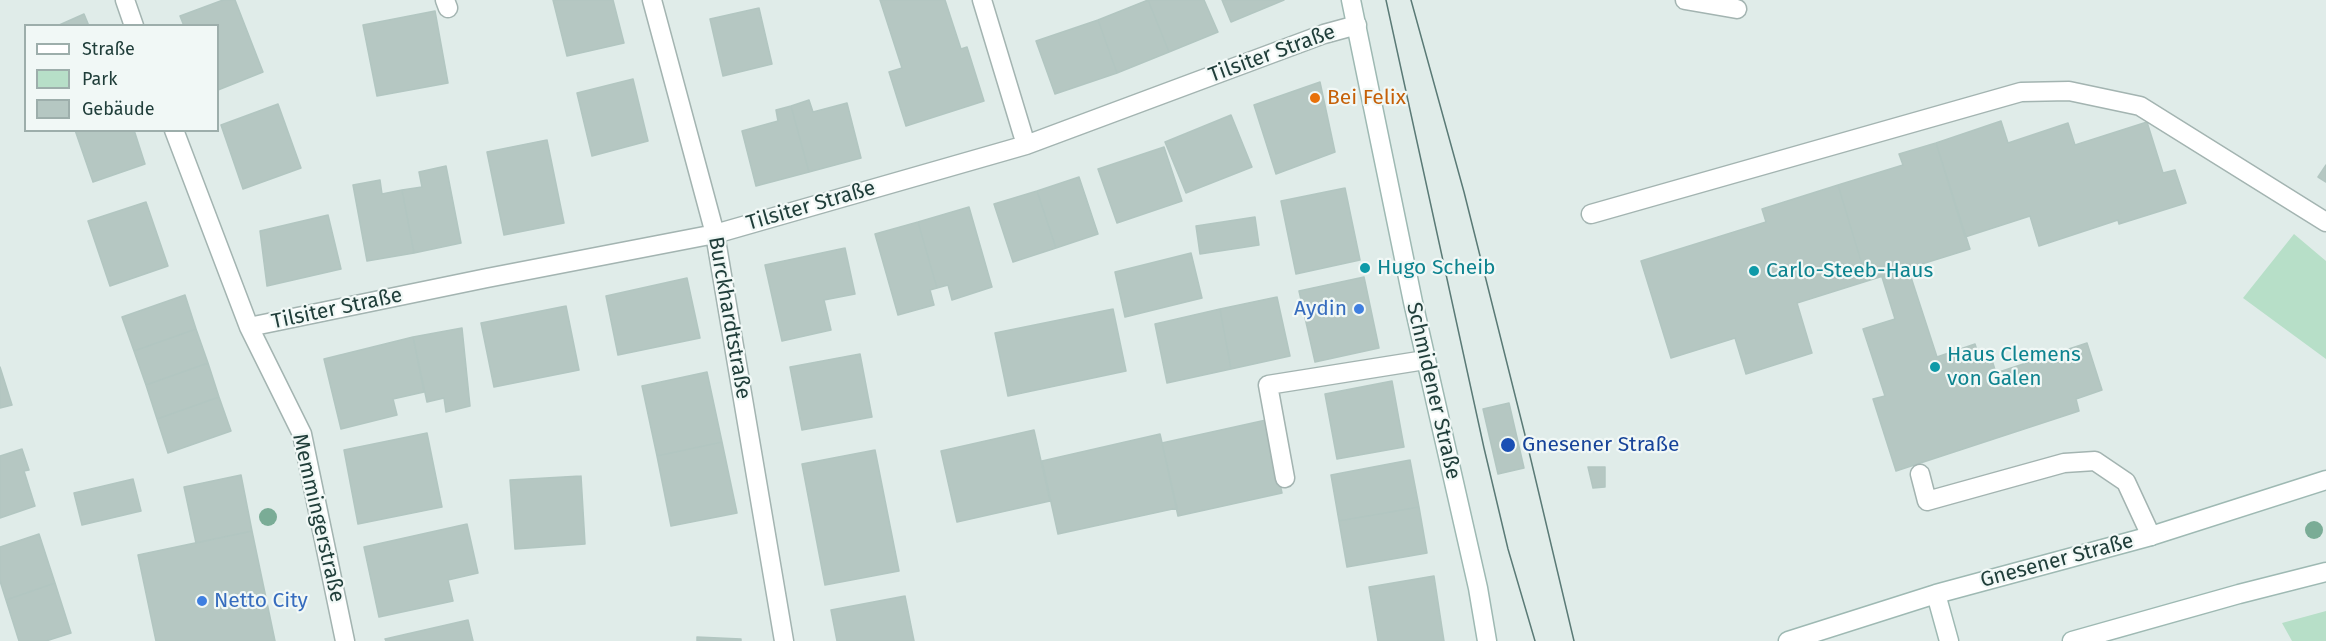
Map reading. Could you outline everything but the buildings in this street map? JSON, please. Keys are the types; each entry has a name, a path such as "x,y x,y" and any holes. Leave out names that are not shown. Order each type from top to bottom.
{"street":[{"path":"125,0 133,24"},
{"name":"Burckhardtstraße","path":"652,0 715,234 784,641"},
{"path":"982,0 1026,145"},
{"name":"Schmidener Straße","path":"1351,0 1425,360 1478,588 1487,641"},
{"path":"1685,0 1737,9"},
{"name":"Tilsiter Straße","path":"249,327 715,234 1026,145 1324,34 1357,25"},
{"path":"1591,214 2021,92 2069,91 2140,106 2326,222"},
{"name":"Memmingerstraße","path":"175,132 249,327 302,434 345,641"},
{"path":"1285,478 1268,386 1425,360"},
{"path":"1920,474 1927,501 2064,463 2096,461 2126,482 2151,536"},
{"name":"Gnesener Straße","path":"1788,641 1936,594 2151,536 2326,480"},
{"path":"2072,641 2326,572"},
{"path":"1936,594 1949,641"}],"green space":[{"path":"2294,234 2326,261 2326,359 2243,298"},
{"path":"2326,611 2326,641 2292,641 2282,623"}],"tram line":[{"path":"1386,0 1484,448 1508,549 1535,641"},
{"path":"1411,0 1464,192 1574,641"}],"place":[{"name":"Bei Felix","path":"1315,98"},
{"name":"Hugo Scheib","path":"1365,268"},
{"name":"Carlo-Steeb-Haus","path":"1754,271"},
{"name":"Aydin","path":"1359,309"},
{"name":"Haus Clemens von Galen","path":"1935,367"},
{"name":"Gnesener Straße","path":"1508,445"},
{"name":"Netto City","path":"202,601"}]}
